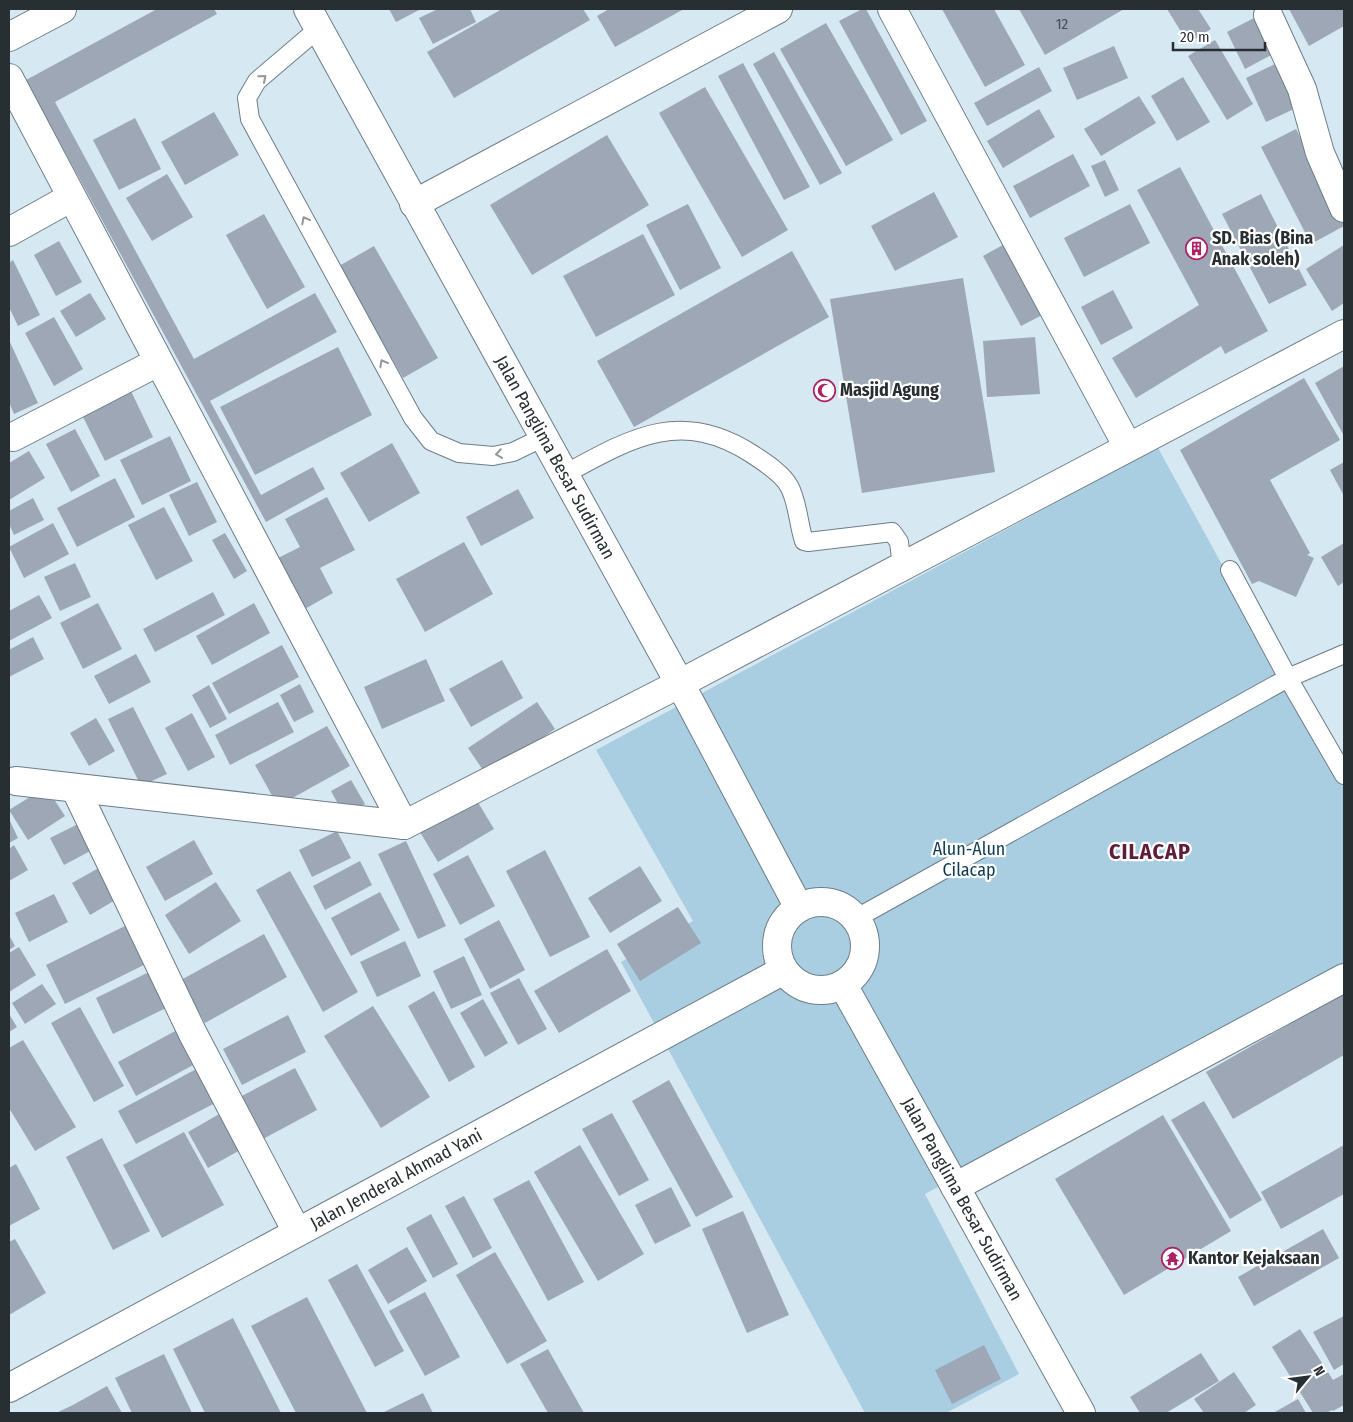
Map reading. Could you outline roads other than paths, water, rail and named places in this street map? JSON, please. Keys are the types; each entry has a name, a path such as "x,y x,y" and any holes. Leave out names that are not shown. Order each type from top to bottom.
{"street":[{"path":"9,37 62,9"},
{"path":"414,204 778,9"},
{"path":"892,9 1128,447"},
{"path":"1268,15 1302,88 1320,153 1344,208"},
{"name":"Jalan Panglima Besar Sudirman","path":"313,19 565,474 799,908"},
{"path":"9,78 70,198 404,825"},
{"path":"9,232 70,198"},
{"path":"11,775 75,788 404,825 679,684 1344,334"},
{"path":"13,437 158,362"},
{"path":"75,788 193,1034 297,1232"},
{"path":"814,903 829,903 844,908 855,919 863,932 865,947 862,962 855,976 842,985 827,991 810,989 795,982 784,970 778,955 778,941 781,928 788,916 799,908 814,903"},
{"name":"Jalan Jenderal Ahmad Yani","path":"9,1388 784,970"},
{"path":"955,1187 1344,978"},
{"name":"Jalan Panglima Besar Sudirman","path":"842,985 1081,1413"}],"lane":[{"path":"313,19 257,81 248,98 250,118 413,418 430,441 459,452 493,456 513,452 544,437"},
{"path":"565,474 603,453 645,436 678,429 706,432 734,443 784,479 792,494 804,541 892,532 899,542 902,567"},
{"path":"1230,570 1288,678 1344,775"},
{"path":"855,919 1288,678 1344,654"}],"place":[{"name":"SD. Bias (Bina Anak soleh)","path":"1196,248"},
{"name":"Masjid Agung","path":"824,390"},
{"name":"Kantor Kejaksaan","path":"1172,1258"}],"district":[{"name":"CILACAP","path":"1150,851"}],"park label":[{"name":"Alun-Alun Cilacap","path":"969,860"}]}
